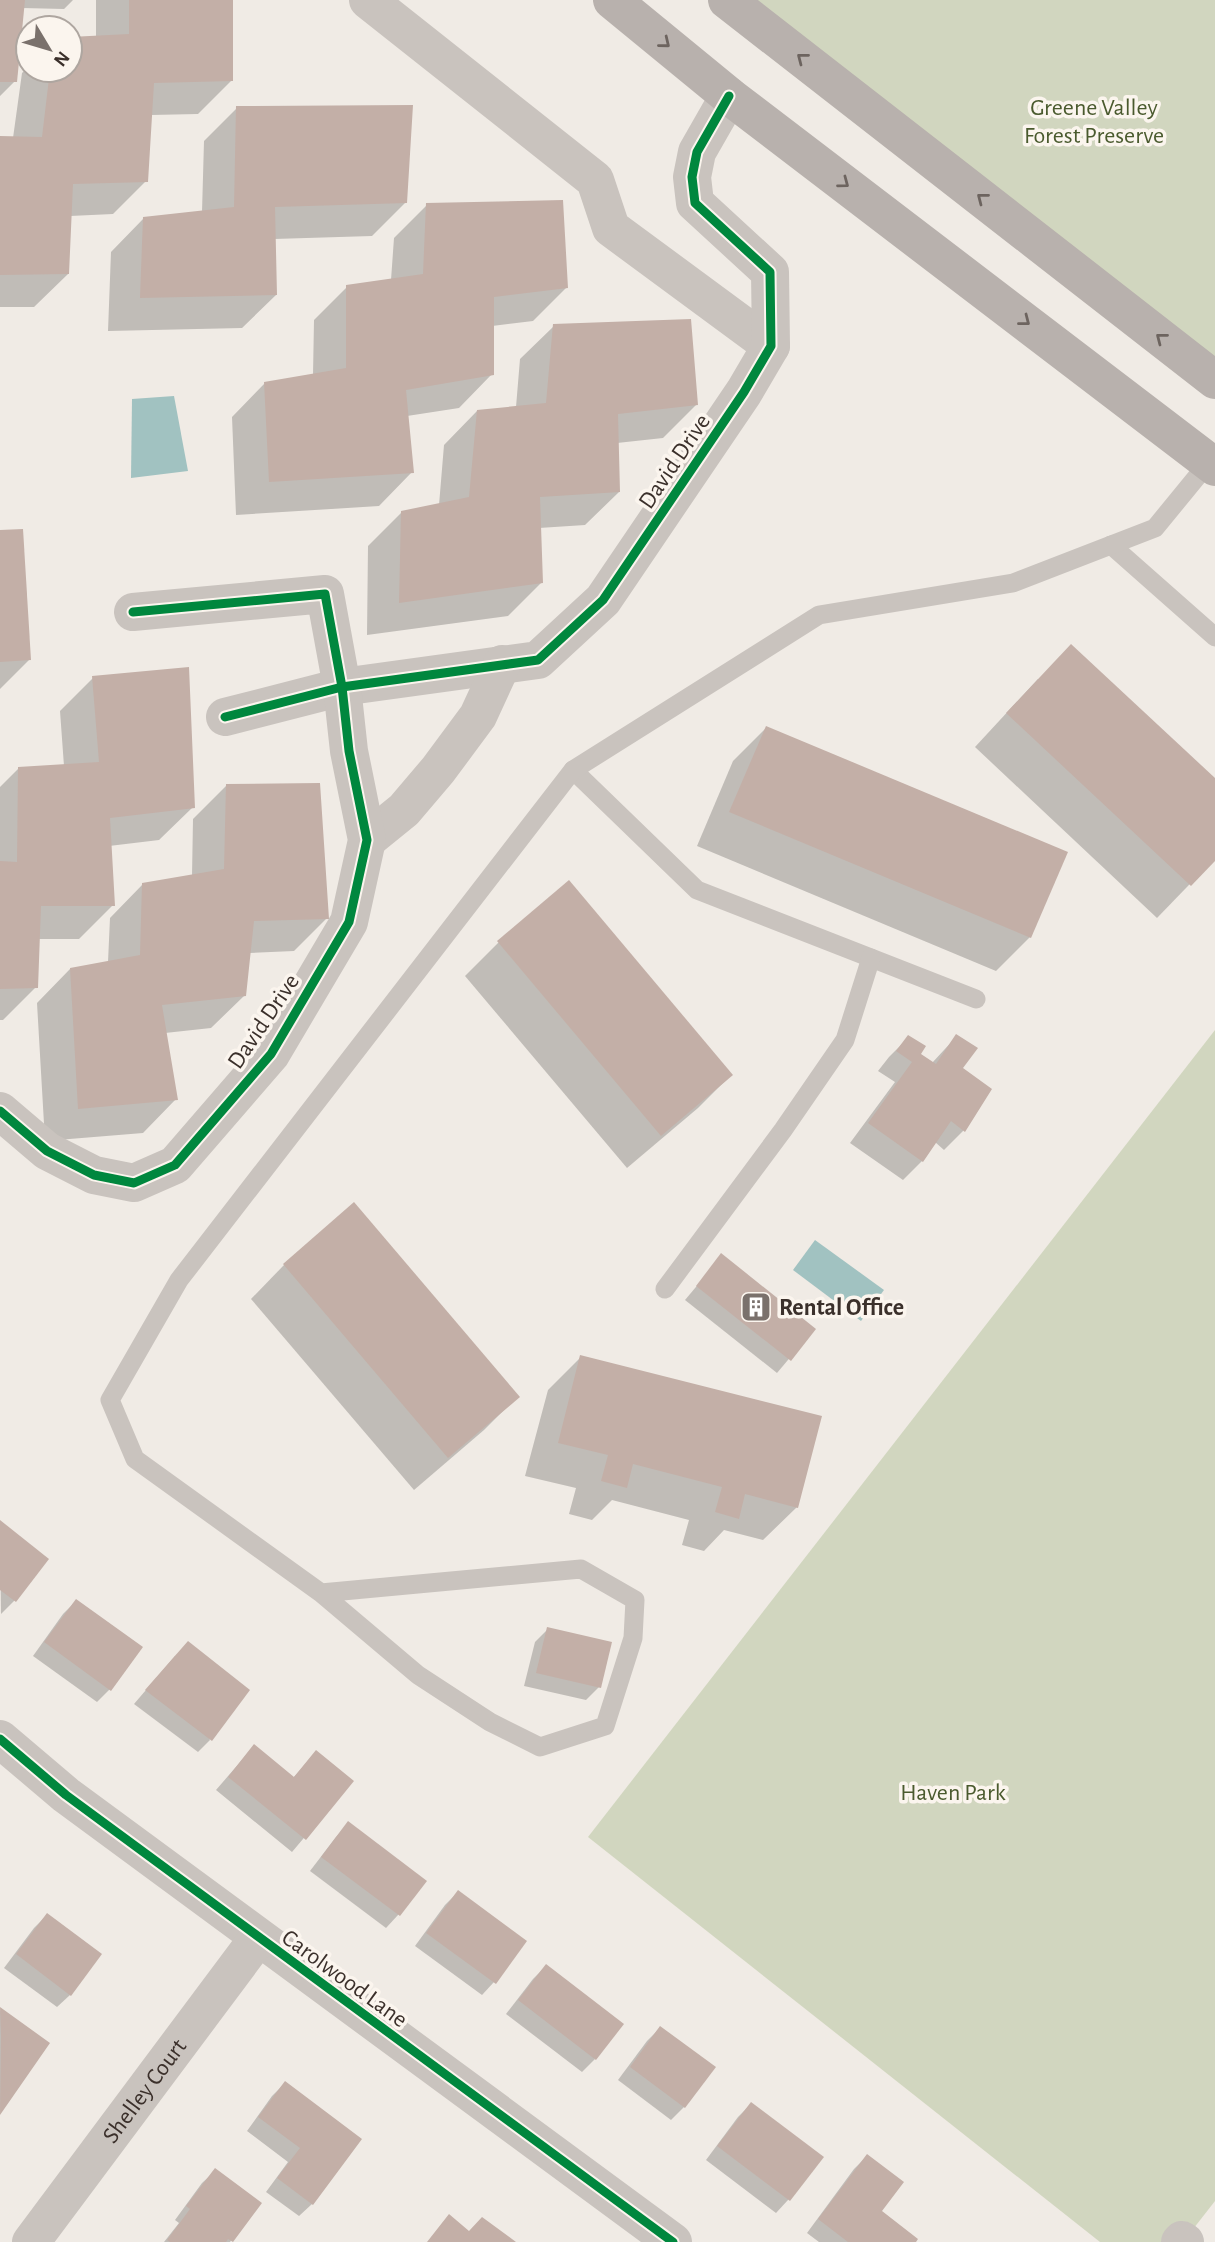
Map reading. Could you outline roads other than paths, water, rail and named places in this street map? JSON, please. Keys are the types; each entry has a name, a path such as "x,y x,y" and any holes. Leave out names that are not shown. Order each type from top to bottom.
{"main road":[{"path":"612,0 729,96 1212,465"},
{"path":"727,0 1215,380"}],"street":[{"path":"368,0 595,180 611,228 771,346"},
{"path":"729,96 697,152 692,177 695,203 770,272 771,346"},
{"name":"David Drive","path":"225,717 342,687 538,660 603,600 744,392 771,346"},
{"path":"133,612 325,594 342,687"},
{"path":"367,840 404,810 438,770 478,716 502,664"},
{"name":"David Drive","path":"0,1111 47,1151 94,1175 134,1183 175,1165 271,1054 349,922 367,840 349,751 342,687"},
{"name":"Carolwood Lane","path":"0,1739 66,1795 673,2242"},
{"name":"Shelley Court","path":"31,2242 258,1938"}],"lane":[{"path":"321,1593 581,1569 635,1600 633,1638 605,1726 540,1747 490,1722 418,1675 321,1593 135,1459 110,1400 178,1279 573,770 819,615 1013,583 1156,528 1212,465"},
{"path":"1111,545 1215,637"},
{"path":"573,770 698,890 976,999"},
{"path":"665,1289 783,1130 845,1040 871,958"}],"water":[{"path":"174,396 188,471 131,478 132,399"},
{"path":"815,1240 884,1290 861,1321 793,1270"}],"place":[{"name":"Rental Office","path":"756,1307"}],"park label":[{"name":"Greene Valley Forest Preserve","path":"1094,121"},
{"name":"Haven Park","path":"953,1792"}]}
